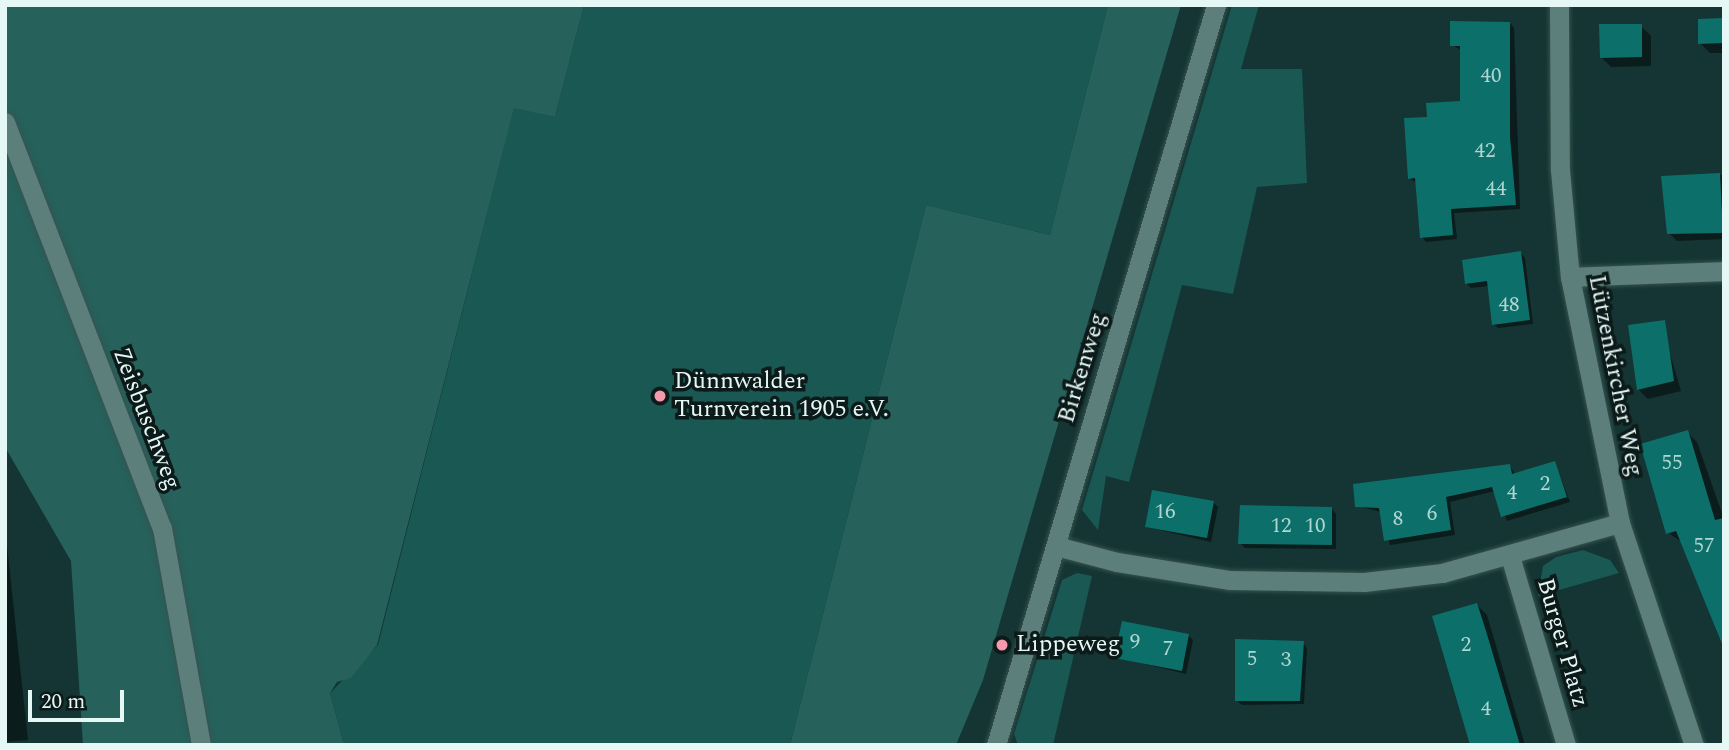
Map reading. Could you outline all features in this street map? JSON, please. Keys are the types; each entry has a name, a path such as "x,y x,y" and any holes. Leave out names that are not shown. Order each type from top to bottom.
{"street":[{"name":"Birkenweg","path":"996,745 1216,5"},
{"name":"Lützenkircher Weg","path":"1559,5 1560,170 1570,276 1620,523 1694,745"},
{"name":"Zeisbuschweg","path":"5,122 162,528 201,745"},
{"path":"1570,276 1724,271"},
{"path":"1056,546 1160,570 1288,584 1364,582 1442,573 1620,523"},
{"name":"Burger Platz","path":"1510,556 1566,745"}],"shaded area":[{"name":"Dünnwalder Turnverein 1905 e.V.","path":"584,5 1108,5 1050,235 926,205 790,745 344,745 330,693 378,645 514,107 555,117"},
{"path":"1232,5 1259,5 1241,69 1302,69 1307,183 1257,187 1233,294 1182,285 1129,482 1106,476 1098,530 1082,510"},
{"path":"1583,550 1610,560 1619,573 1538,596 1543,566 1556,557"},
{"path":"1077,573 1092,576 1053,745 1018,745 1014,734 1062,580"}],"green space":[{"path":"5,5 584,5 555,117 514,108 377,645 351,678 337,682 330,693 344,745 83,745 71,561 5,447"},
{"path":"1108,5 1181,5 983,680 956,745 790,745 926,205 1050,235"}],"building":[{"path":"1724,18 1724,43 1698,44 1698,19"},
{"path":"1450,21 1510,22 1510,137 1516,205 1451,209 1453,235 1420,238 1415,178 1408,179 1404,118 1427,117 1426,103 1460,101 1460,46 1450,46"},
{"path":"1599,24 1642,24 1642,57 1600,58"},
{"path":"1720,173 1723,233 1667,234 1661,176"},
{"path":"1521,251 1530,320 1492,325 1487,281 1465,284 1462,260"},
{"path":"1665,320 1674,381 1637,390 1628,325"},
{"path":"1688,430 1715,520 1724,518 1722,644 1676,531 1666,534 1640,444"},
{"path":"1555,461 1567,497 1501,517 1492,487 1446,497 1451,530 1384,541 1379,508 1355,507 1353,484 1510,464 1512,474"},
{"path":"1152,490 1214,501 1207,538 1145,527"},
{"path":"1240,505 1332,507 1332,545 1238,544"},
{"path":"1477,603 1520,745 1470,745 1432,616"},
{"path":"1122,621 1189,634 1182,671 1114,658"},
{"path":"1235,639 1304,641 1300,701 1235,701"}],"place":[{"name":"Dünnwalder Turnverein 1905 e.V.","path":"660,396"},
{"name":"Lippeweg","path":"1002,645"}]}
